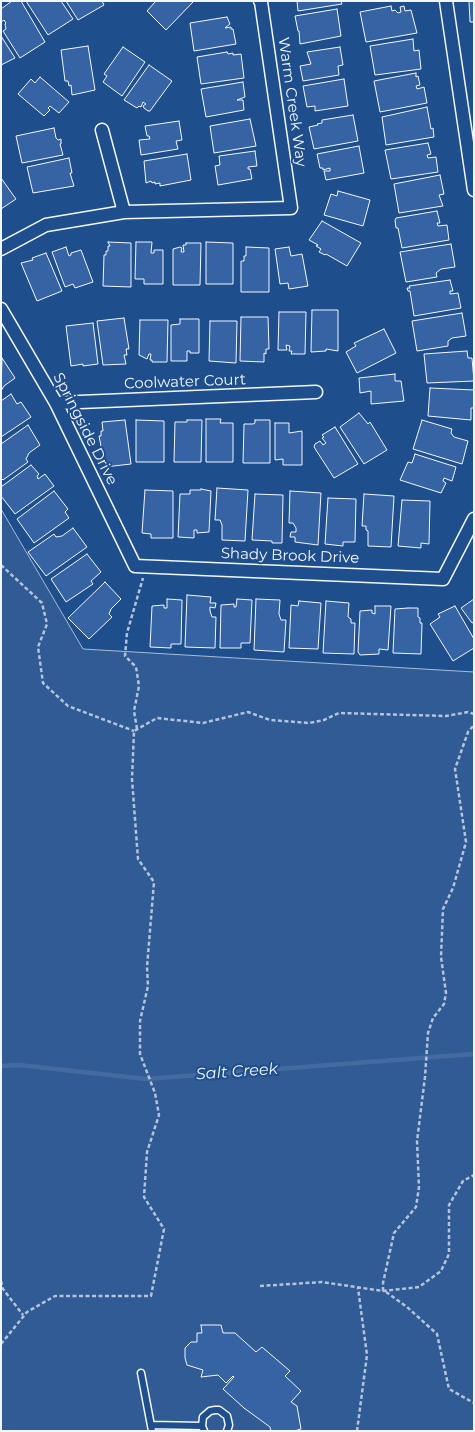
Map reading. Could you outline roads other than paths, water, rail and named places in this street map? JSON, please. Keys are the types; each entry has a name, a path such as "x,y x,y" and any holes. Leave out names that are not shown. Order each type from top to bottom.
{"street":[{"name":"Warm Creek Way","path":"124,212 291,208 260,1"},
{"path":"446,1 474,190"},
{"path":"1,249 46,225 124,212 102,130"},
{"name":"Springside Drive","path":"1,309 56,403 141,566"},
{"name":"Coolwater Court","path":"56,403 316,392"},
{"name":"Shady Brook Drive","path":"141,566 443,579 474,519"}],"lane":[{"path":"141,1373 152,1428 203,1428 202,1421 206,1414 220,1410 229,1420 228,1431"}],"waterway":[{"name":"Salt Creek","path":"1,1066 19,1065 146,1079 474,1054"}]}
